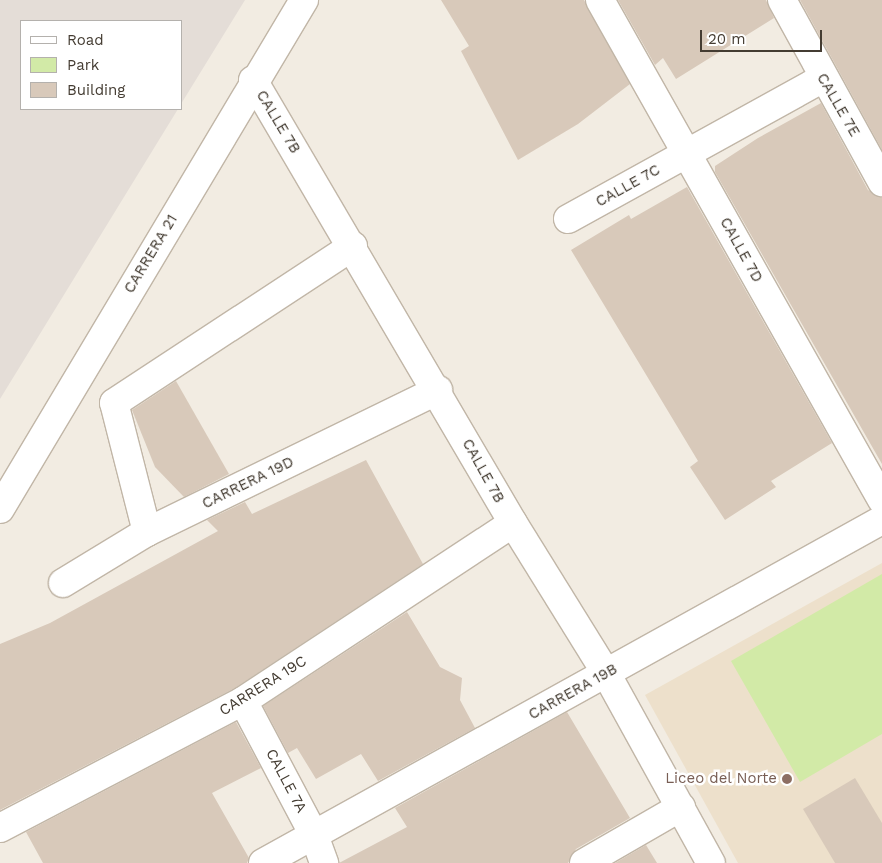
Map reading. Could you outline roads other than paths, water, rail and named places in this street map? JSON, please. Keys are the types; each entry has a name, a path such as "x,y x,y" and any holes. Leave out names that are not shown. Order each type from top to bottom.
{"street":[{"name":"CARRERA 21","path":"0,509 253,80 304,0"},
{"name":"CALLE 7D","path":"600,0 882,500"},
{"name":"CALLE 7E","path":"782,0 822,79 882,182"},
{"name":"CALLE 7C","path":"568,219 822,79"},
{"name":"CALLE 7B","path":"253,80 438,390 513,523 606,673 711,863"},
{"path":"147,532 114,403 353,246"},
{"name":"CARRERA 19D","path":"63,583 147,532 438,390"},
{"name":"CARRERA 19B","path":"263,863 882,520"},
{"name":"CARRERA 19C","path":"0,828 243,701 513,523"},
{"name":"CALLE 7A","path":"243,701 314,835 324,863"},
{"path":"584,863 681,807"}],"place":[{"name":"Liceo del Norte","path":"787,779"}]}
